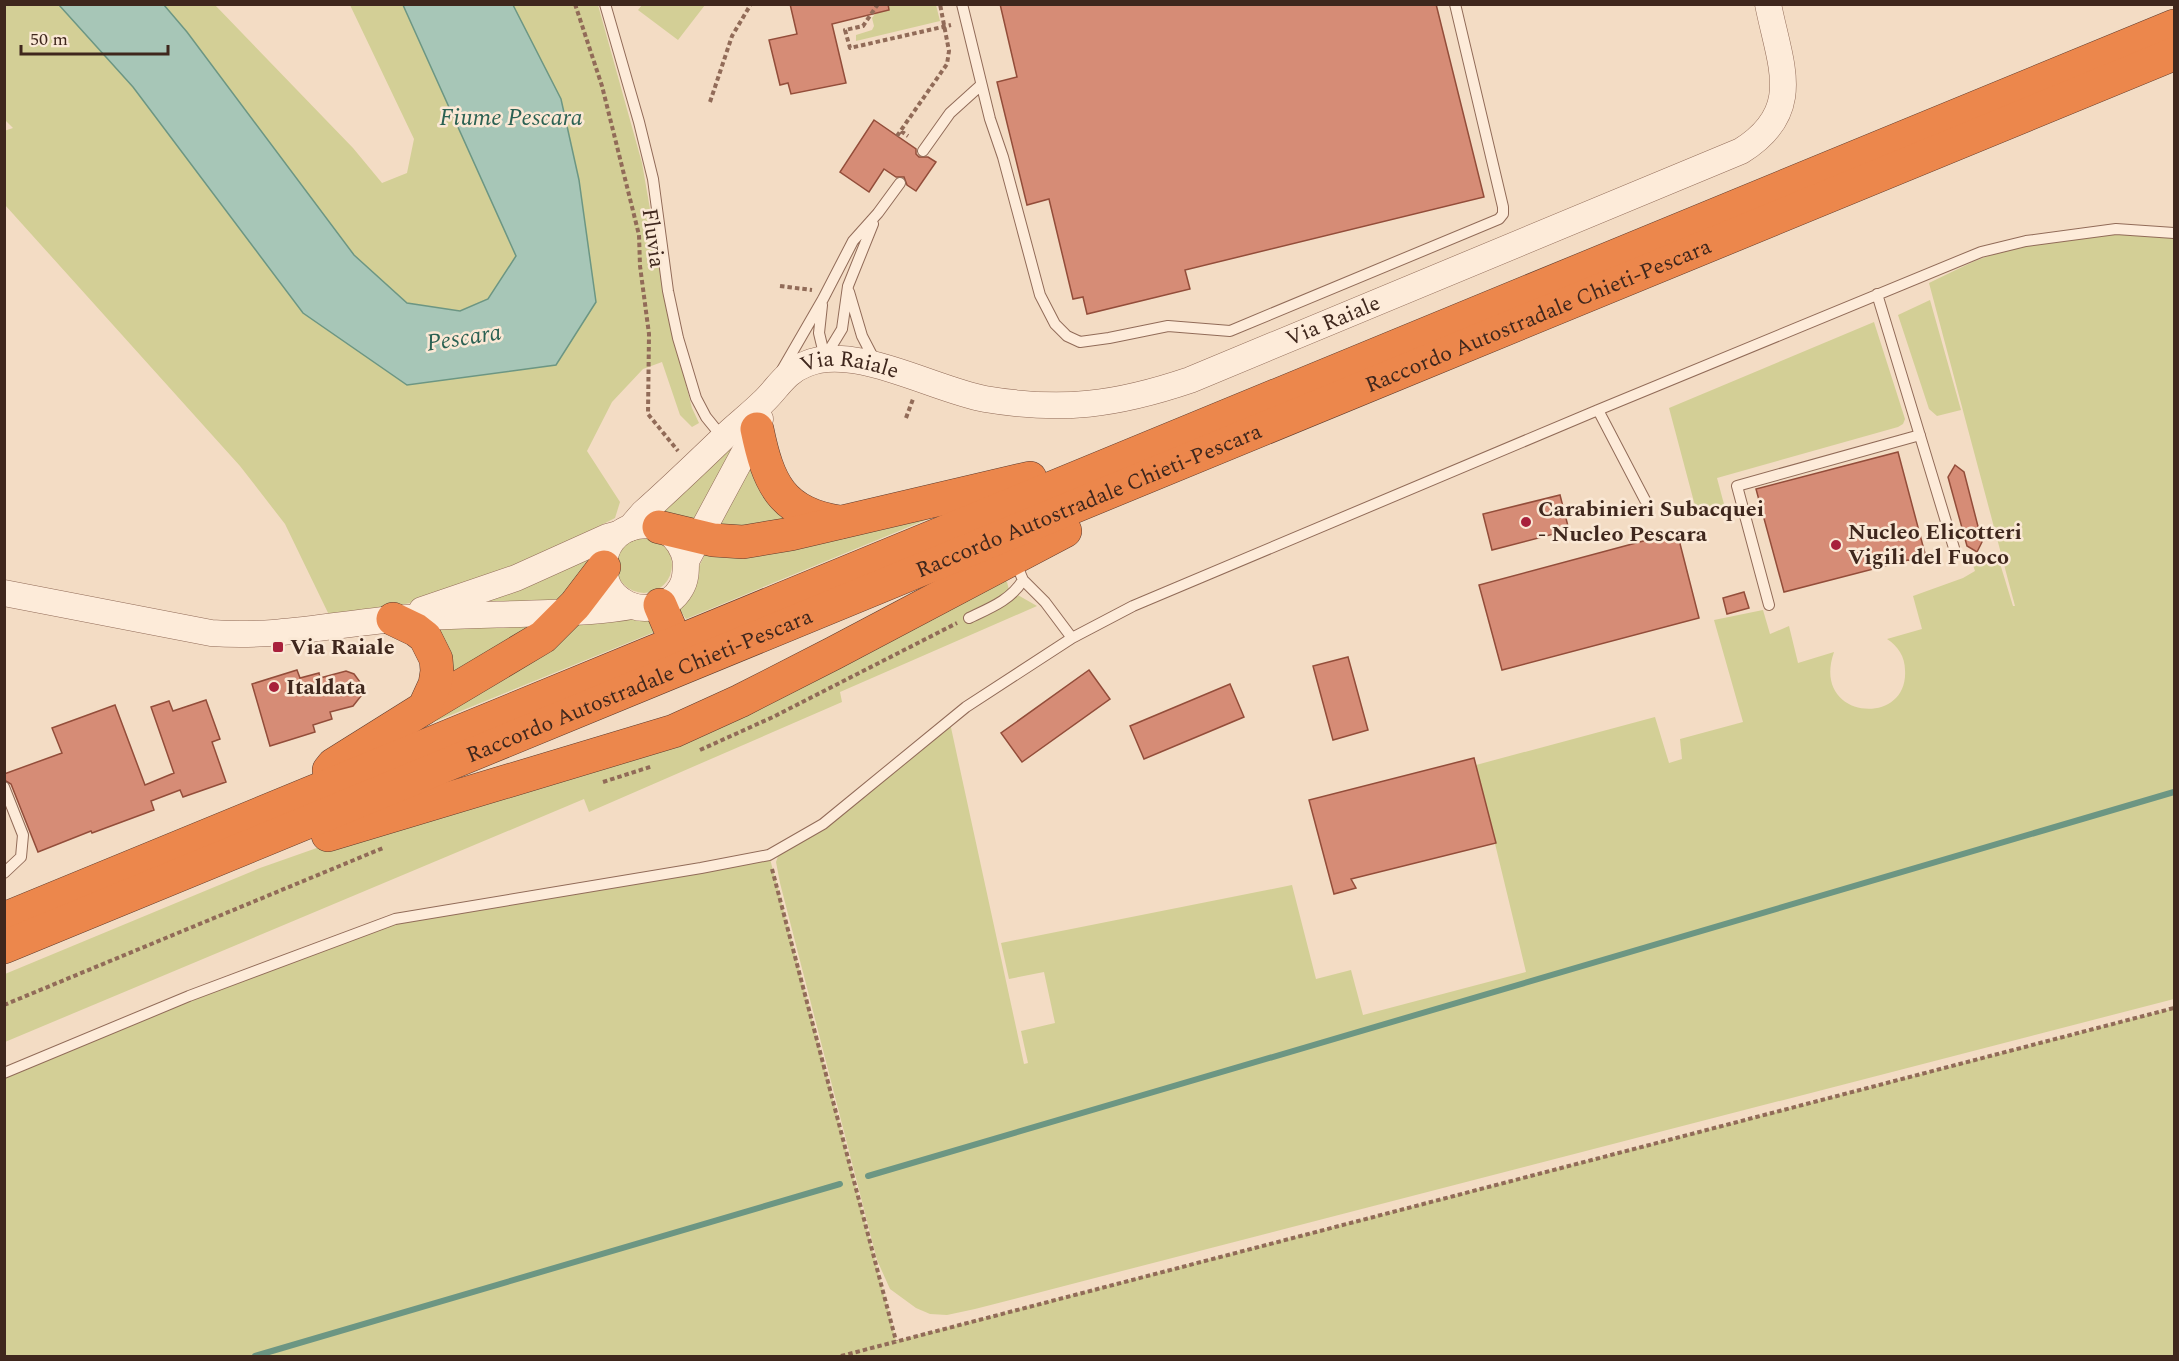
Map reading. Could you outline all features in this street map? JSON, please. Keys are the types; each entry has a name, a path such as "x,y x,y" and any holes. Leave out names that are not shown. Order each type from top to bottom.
{"highway":[{"path":"2145,38 2162,15 2175,8"},
{"name":"Raccordo Autostradale Chieti-Pescara","path":"4,919 2175,26"},
{"name":"Raccordo Autostradale Chieti-Pescara","path":"4,947 2175,54"},
{"path":"761,415 766,468 782,496 809,515 842,522"},
{"path":"128,897 169,896 292,847 674,731 834,653 1019,569 1078,524 1215,464 1249,435"},
{"path":"636,530 693,549 713,540 743,542 791,534 1034,477 1065,482"},
{"path":"310,793 333,765 543,637 569,612 603,567"},
{"path":"393,619 425,637 434,654 437,671 435,684 424,708"},
{"path":"695,684 709,715"}],"street":[{"name":"Via Raiale","path":"693,549 781,380 806,363 825,358 876,364 944,389 982,399 1017,404 1061,406 1128,399 1190,380 1730,156 1755,143 1772,124 1784,100 1784,82 1768,4"},
{"name":"Via Raiale","path":"393,619 516,578 607,537 636,530 643,513 723,438 761,415"},
{"path":"636,530 608,549 603,567 611,591 620,600 654,612 681,588 693,549"},
{"name":"Via Raiale","path":"4,593 211,633 241,635 284,633 393,619 615,609 654,612"}],"lane":[{"path":"605,4 653,179 668,291 678,338 696,398 706,417 723,438"},
{"path":"962,4 981,85 1040,295 1055,324 1067,336 1080,342 1168,326 1230,331 1499,219 1503,214 1503,207 1455,4"},
{"path":"923,151 950,113 981,85"},
{"path":"761,415 853,241 900,183"},
{"path":"825,358 842,329 848,286 862,247 878,213"},
{"path":"4,1073 189,996 395,919 769,855 823,824 966,706 1072,638 1133,606 1981,252 2026,241 2116,230 2175,233"},
{"path":"848,286 862,336 876,364"},
{"path":"1877,294 1954,548"},
{"path":"824,297 819,333 825,358"},
{"path":"1598,410 1645,500"},
{"path":"1769,605 1737,486 1920,435"},
{"path":"1019,569 1072,638"},
{"path":"969,618 999,604 1017,591 1019,569"},
{"path":"4,787 23,836 21,857 4,873"}],"path":[{"name":"Fluvia","path":"575,4 602,86 639,235 649,333 648,414 692,468"},
{"path":"710,102 732,36 751,4"},
{"path":"878,4 863,26 845,30 850,48 951,25"},
{"path":"897,136 946,64 949,51 940,4"},
{"path":"901,131 908,136"},
{"path":"780,286 810,290 824,297"},
{"path":"906,418 916,391"},
{"path":"769,855 896,1341"},
{"path":"841,1356 2175,1008"}],"shaded area":[{"path":"5,5 59,5 133,87 303,313 555,365 523,26 513,5 598,5 642,163 663,295 692,408 699,423 692,427 680,415 662,362 643,369 612,402 587,451 620,502 615,518 537,558 425,600 331,619 285,524 240,466 5,205 4,131 13,128 5,120"},
{"path":"164,5 215,5 353,148 382,183 407,173 414,139 350,5 403,5 516,256 488,299 460,311 407,303 354,255 187,32"},
{"path":"642,5 705,5 678,40 638,10"},
{"path":"882,5 936,5 940,21 856,41 856,35 872,30 874,26 872,18"},
{"path":"2174,235 2174,999 975,1309 947,1315 930,1314 916,1308 890,1289 877,1260 780,883 776,862 779,853 950,723 1024,1064 1028,1063 1021,1031 1055,1023 1044,972 1009,979 1001,943 1292,885 1316,979 1351,970 1363,1015 1526,972 1476,765 1655,717 1669,763 1682,759 1680,739 1743,722 1714,620 1763,610 1770,634 1789,626 1798,663 1834,652 1830,675 1836,692 1847,703 1862,708 1878,708 1892,701 1902,689 1905,670 1900,652 1887,639 1922,629 1913,596 1963,578 1975,571 1973,565 1998,557 2013,606 2015,606 1929,283 1975,261 2037,243 2080,237"},
{"path":"1930,300 1961,410 1937,416 1929,409 1898,315"},
{"path":"1874,322 1905,419 1903,424 1717,478 1725,508 1698,517 1669,408"},
{"path":"747,429 692,524 652,513"},
{"path":"753,452 810,524 713,532"},
{"path":"933,517 686,619 679,609 707,550"},
{"path":"644,537 655,539 664,545 670,554 672,565 670,576 664,585 655,591 644,593 633,591 624,585 618,576 616,565 618,554 624,545 633,539"},
{"path":"599,546 562,602 451,609"},
{"path":"1000,576 1007,582 1009,590 1037,606 840,692 842,702 589,812 584,799 5,1042 5,974 260,868 331,843 448,810"},
{"path":"644,618 657,631 392,739 572,621"},
{"path":"549,621 442,689 424,626"},
{"path":"769,855 896,1341 2174,1008 2174,1356 5,1356 5,1073 395,919"}],"water":[{"name":"Fiume Pescara","path":"59,5 164,5 187,32 354,255 407,303 460,311 488,299 516,256 403,5 513,5 561,99 579,180 596,302 556,365 407,385 303,313 133,87"}],"building":[{"path":"790,4 888,4 889,10 832,24 846,83 791,94 788,83 780,85 769,40 797,34"},
{"path":"1000,4 1436,4 1484,197 1185,270 1190,289 1087,314 1083,297 1073,299 1049,199 1027,205 997,82 1017,77"},
{"path":"874,120 916,149 919,157 928,157 936,162 916,191 907,185 904,177 896,177 884,169 869,192 840,172"},
{"path":"1898,452 1927,561 1908,560 1784,592 1756,489"},
{"path":"1955,465 1964,472 1982,542 1977,552 1967,546 1948,477"},
{"name":"Carabinieri Subacquei - Nucleo Pescara","path":"1560,495 1569,530 1492,550 1483,514"},
{"path":"1677,532 1699,618 1502,670 1479,585"},
{"path":"1744,592 1749,608 1727,614 1723,598"},
{"path":"1348,657 1368,730 1333,740 1313,666"},
{"path":"297,670 300,678 319,673 320,678 346,671 354,674 360,682 361,696 353,706 330,712 332,719 313,725 315,732 270,746 252,684"},
{"path":"1089,670 1110,699 1022,762 1001,733"},
{"path":"1230,684 1244,717 1144,759 1130,726"},
{"path":"206,700 220,739 212,742 226,782 183,797 180,790 151,801 154,810 38,852 11,784 4,780 4,774 62,753 52,728 115,705 145,785 174,773 151,707 169,701 173,711"},
{"path":"1474,758 1496,843 1351,879 1356,888 1334,894 1309,800"}],"waterway":[{"path":"868,1176 2174,792"},
{"path":"255,1356 840,1184"}],"place":[{"name":"Carabinieri Subacquei - Nucleo Pescara","path":"1526,522"},
{"name":"Nucleo Elicotteri Vigili del Fuoco","path":"1836,545"},
{"name":"Via Raiale","path":"278,647"},
{"name":"Italdata","path":"274,687"}],"water label":[{"name":"Pescara","path":"464,338"}]}
